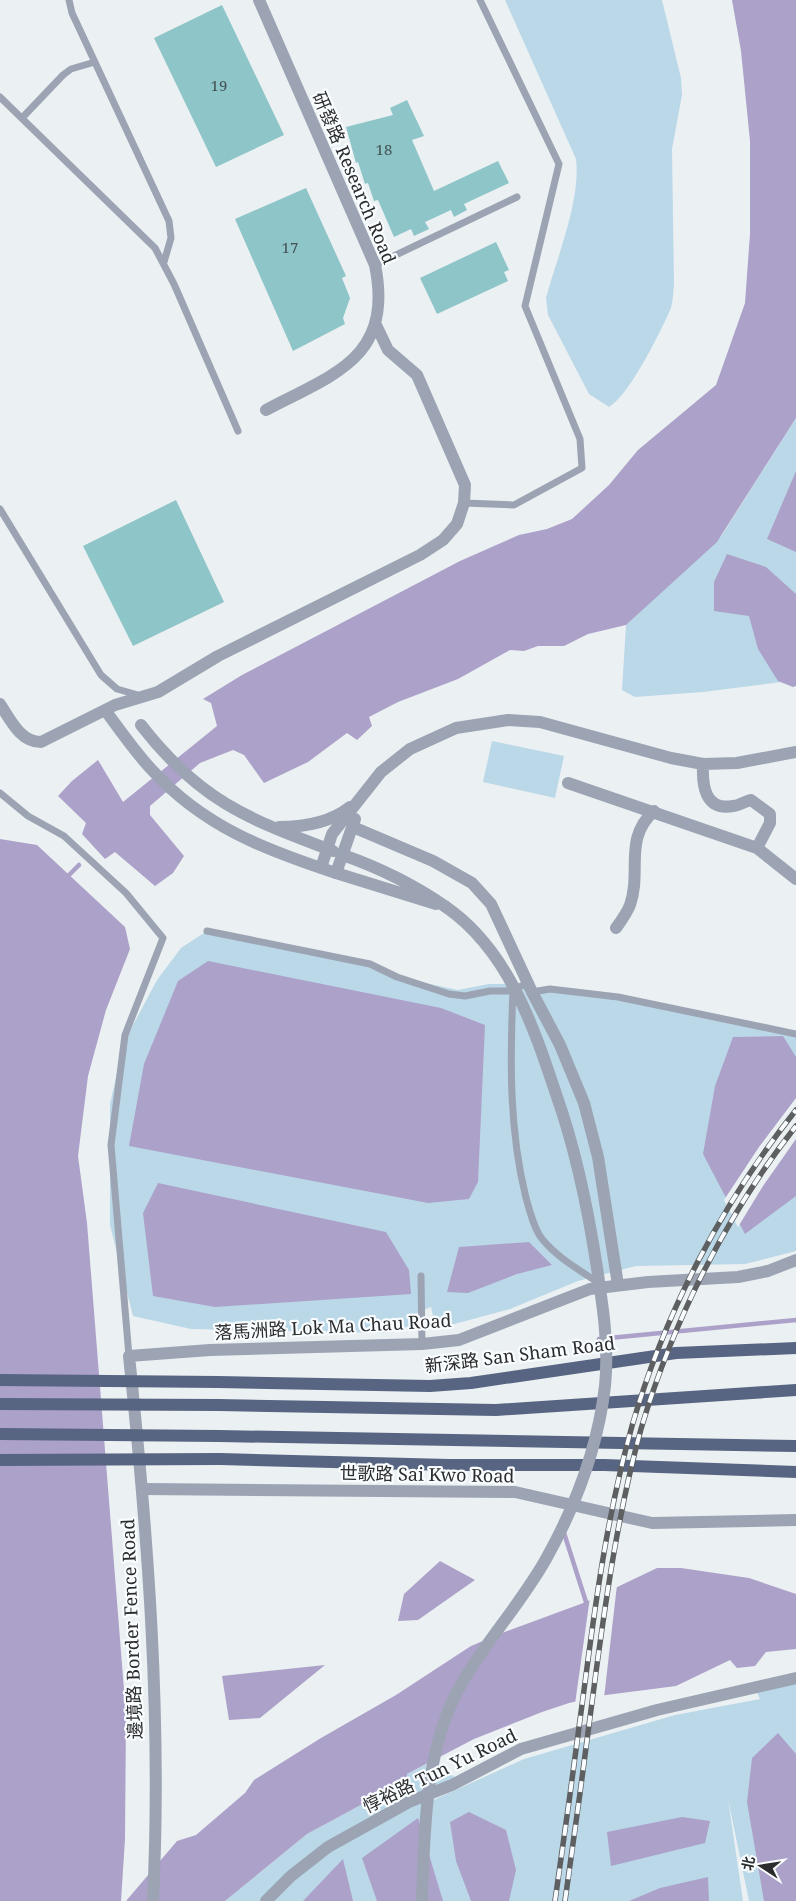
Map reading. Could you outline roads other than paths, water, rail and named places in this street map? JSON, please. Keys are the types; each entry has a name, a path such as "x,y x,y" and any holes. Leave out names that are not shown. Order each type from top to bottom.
{"main road":[{"name":"新深路 San Sham Road","path":"0,1380 430,1386 471,1383 676,1353 796,1348"},
{"path":"0,1404 219,1405 496,1410 796,1390"},
{"path":"0,1434 796,1446"},
{"path":"0,1460 220,1459 449,1465 604,1465 796,1472"}],"street":[{"name":"研發路 Research Road","path":"259,0 375,265 379,305 376,325 366,344 351,363 338,372 266,410"},
{"path":"0,704 17,730 33,742 41,742 115,705 158,692 218,656 428,550 443,540 457,524 464,503 465,485 417,375 388,350 376,325"},
{"path":"105,710 151,770 168,786 228,831 264,849 336,874 446,906"},
{"path":"321,868 332,834 381,772 410,749 456,728 508,720 540,722 671,758 704,764 737,764 796,752"},
{"path":"141,725 165,756 210,795 245,816 380,868 421,889 464,919 481,936 508,975 540,1046 565,1118 580,1178 605,1322 605,1384 599,1427 579,1489 547,1558 524,1595 472,1666 440,1734 426,1824 422,1901"},
{"path":"704,764 703,786 706,796 712,803 734,806 751,800 770,814 767,831 757,848"},
{"path":"568,783 757,848 796,879"},
{"path":"269,826 303,828 326,820 347,809 363,794"},
{"path":"336,874 363,794"},
{"path":"616,928 630,905 636,873 634,848 644,819 654,811"},
{"path":"353,826 433,861 472,883 491,904 560,1045 584,1103 598,1157 611,1286"},
{"name":"落馬洲路 Lok Ma Chau Road","path":"129,1356 210,1350 422,1344 459,1340 590,1289 738,1277 768,1271 796,1260"},
{"name":"邊境路 Border Fence Road","path":"129,1356 143,1489 154,1677 155,1858 153,1901"},
{"name":"世歌路 Sai Kwo Road","path":"143,1489 515,1492 652,1523 796,1520"},
{"name":"惇裕路 Tun Yu Road","path":"266,1901 291,1876 328,1847 409,1802 452,1785 521,1749 656,1710 796,1678"}],"lane":[{"path":"69,0 72,13 168,222 172,238 164,262"},
{"path":"464,503 514,505 582,468 580,439 524,306 559,164 480,0"},
{"path":"22,118 63,74 71,69 95,62"},
{"path":"0,98 150,240 164,262 238,430"},
{"path":"375,265 516,197"},
{"path":"0,509 101,675 116,689 126,693 147,695 158,692"},
{"path":"0,793 28,816 64,836 126,893 163,938 125,1035 111,1145 129,1356"},
{"path":"207,932 370,964 398,977 449,994 466,996 490,991 530,987 550,989 618,997 796,1034"},
{"path":"513,990 511,1093 519,1169 530,1213 541,1239 572,1266 611,1286"},
{"path":"421,1276 422,1344"}],"waterway":[{"path":"68,876 79,865"},
{"path":"599,1339 796,1320"},
{"path":"564,1533 586,1602"}],"railway":[{"path":"555,1901 599,1581 610,1519 632,1426 661,1342 699,1260 720,1221 744,1183 796,1110"},
{"path":"565,1901 609,1581 626,1489 641,1429 669,1349 704,1270 747,1196 796,1126"}]}
